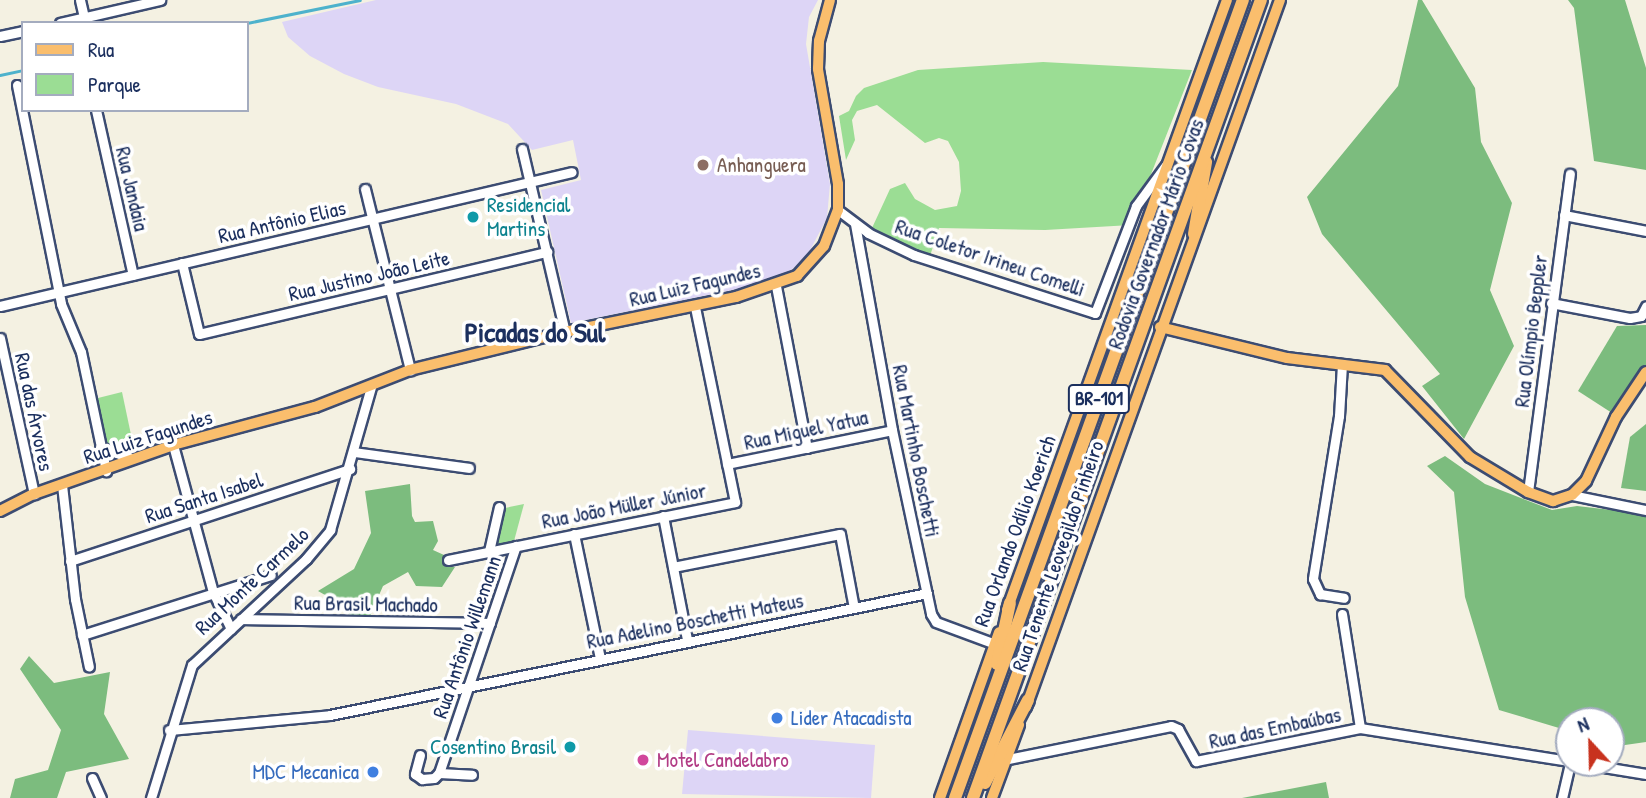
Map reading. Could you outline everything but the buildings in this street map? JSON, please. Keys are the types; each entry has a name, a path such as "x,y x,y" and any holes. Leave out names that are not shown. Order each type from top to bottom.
{"highway":[{"name":"Rodovia Governador Mário Covas","path":"956,798 1243,0"},
{"name":"Rodovia Governador Mário Covas","path":"974,798 1261,0"},
{"path":"1194,234 1205,181 1206,151"},
{"path":"987,709 1010,603"},
{"path":"974,798 1028,701"}],"main road":[{"name":"Rua Luiz Fagundes","path":"0,511 34,494 106,471 173,445 371,387 411,370 565,332 695,307 775,286 797,276 824,246 838,210 838,184 818,62 830,0"},
{"name":"Rua Orlando Odílio Koerich","path":"940,798 1227,0"},
{"name":"Rua Tenente Leovegildo Pinheiro","path":"992,798 1280,0"},
{"path":"1160,327 1287,358 1373,366 1390,373 1461,449 1528,492 1553,501 1572,495 1587,481 1616,417 1646,372"}],"street":[{"path":"80,0 84,17"},
{"path":"68,21 160,0"},
{"path":"0,36 21,31"},
{"path":"17,85 21,104"},
{"path":"23,112 60,292 81,352 106,471"},
{"name":"Rua Jandaia","path":"96,112 133,275"},
{"path":"522,149 565,332"},
{"name":"Rua Coletor Irineu Comelli","path":"838,210 855,224 932,262 1095,313 1136,206 1151,180 1168,163"},
{"name":"Rua Antônio Elias","path":"0,306 572,172"},
{"name":"Rua Olímpio Beppler","path":"1528,492 1570,174"},
{"path":"365,189 411,370"},
{"path":"1564,215 1646,231"},
{"name":"Rua Martinho Boschetti","path":"855,224 892,430 927,593 936,622 995,644"},
{"name":"Rua Justino João Leite","path":"182,263 199,334 547,252"},
{"path":"775,286 807,448"},
{"path":"1551,303 1630,318 1641,316 1646,306"},
{"name":"Rua João Müller Júnior","path":"447,560 735,502 695,307"},
{"name":"Rua das Árvores","path":"0,338 34,494"},
{"path":"1342,364 1338,425 1313,579 1320,594 1344,598"},
{"name":"Rua Monte Carmelo","path":"151,798 188,671 326,536 350,469 371,387"},
{"name":"Rua Miguel Yatua","path":"727,464 892,430"},
{"path":"173,445 213,592 231,629"},
{"path":"100,447 134,459"},
{"path":"354,452 469,468"},
{"name":"Rua Santa Isabel","path":"70,561 350,469"},
{"path":"62,485 70,561 89,667"},
{"path":"1572,495 1646,510"},
{"path":"489,551 499,507"},
{"path":"663,516 687,640"},
{"path":"574,534 600,658"},
{"path":"673,567 840,534 854,608"},
{"name":"Rua Antônio Willemann","path":"439,773 516,546"},
{"path":"82,635 271,575"},
{"name":"Rua Adelino Boschetti Mateus","path":"169,730 309,718 927,593"},
{"path":"1342,614 1360,728"},
{"name":"Rua Brasil Machado","path":"241,619 490,623"},
{"name":"Rua das Embaúbas","path":"1008,759 1171,726 1178,729 1193,758 1200,761 1360,728 1555,760"},
{"path":"421,755 418,778 439,773 471,775"},
{"path":"1625,771 1646,774"},
{"path":"1562,798 1567,777"},
{"path":"92,778 101,798"}],"shaded area":[{"name":"Anhanguera","path":"376,0 818,0 809,17 806,44 830,184 827,218 807,256 789,272 752,286 571,323 541,190 581,180 573,140 532,150 508,124 456,104 378,87 344,74 310,56 288,37 282,22"},
{"path":"688,730 875,745 871,798 682,794"}],"green space":[{"path":"1418,0 1422,0 1475,88 1481,142 1512,203 1490,290 1514,346 1464,439 1422,386 1440,374 1322,234 1307,197 1398,86"},
{"path":"1568,0 1625,0 1646,68 1646,170 1594,161 1574,8"},
{"path":"1043,62 1192,70 1131,225 1045,230 939,228 930,256 872,228 890,189 905,183 915,199 935,210 957,206 961,191 959,162 948,141 939,138 925,143 877,105 857,111 852,120 855,140 846,160 839,116 849,111 856,96 864,88 918,70"},
{"path":"1646,325 1646,365 1612,413 1578,391 1617,326"},
{"path":"122,392 134,449 128,452 102,443 94,399"},
{"path":"1646,424 1646,491 1621,488 1630,437"},
{"path":"1445,456 1485,484 1552,510 1577,506 1646,514 1646,742 1625,745 1625,707 1555,707 1555,727 1499,710 1465,597 1454,492 1427,466"},
{"path":"410,484 412,516 415,522 433,521 438,541 433,550 444,555 444,566 455,567 442,587 416,586 408,572 383,586 370,616 351,616 341,604 318,591 354,569 371,533 365,491"},
{"path":"524,504 514,541 496,545 505,508"},
{"path":"29,656 54,683 110,672 104,714 129,759 66,772 57,798 10,798 15,779 48,770 61,730 20,669"},
{"path":"1326,782 1329,798 1242,798"}],"waterway":[{"path":"248,23 360,0"},
{"path":"0,75 21,70"}],"place":[{"name":"Anhanguera","path":"703,165"},
{"name":"Residencial Martins","path":"473,217"},
{"name":"Lider Atacadista","path":"777,718"},
{"name":"Cosentino Brasil","path":"570,747"},
{"name":"Motel Candelabro","path":"643,760"},
{"name":"MDC Mecanica","path":"373,772"}],"district":[{"name":"Picadas do Sul","path":"535,332"}]}
